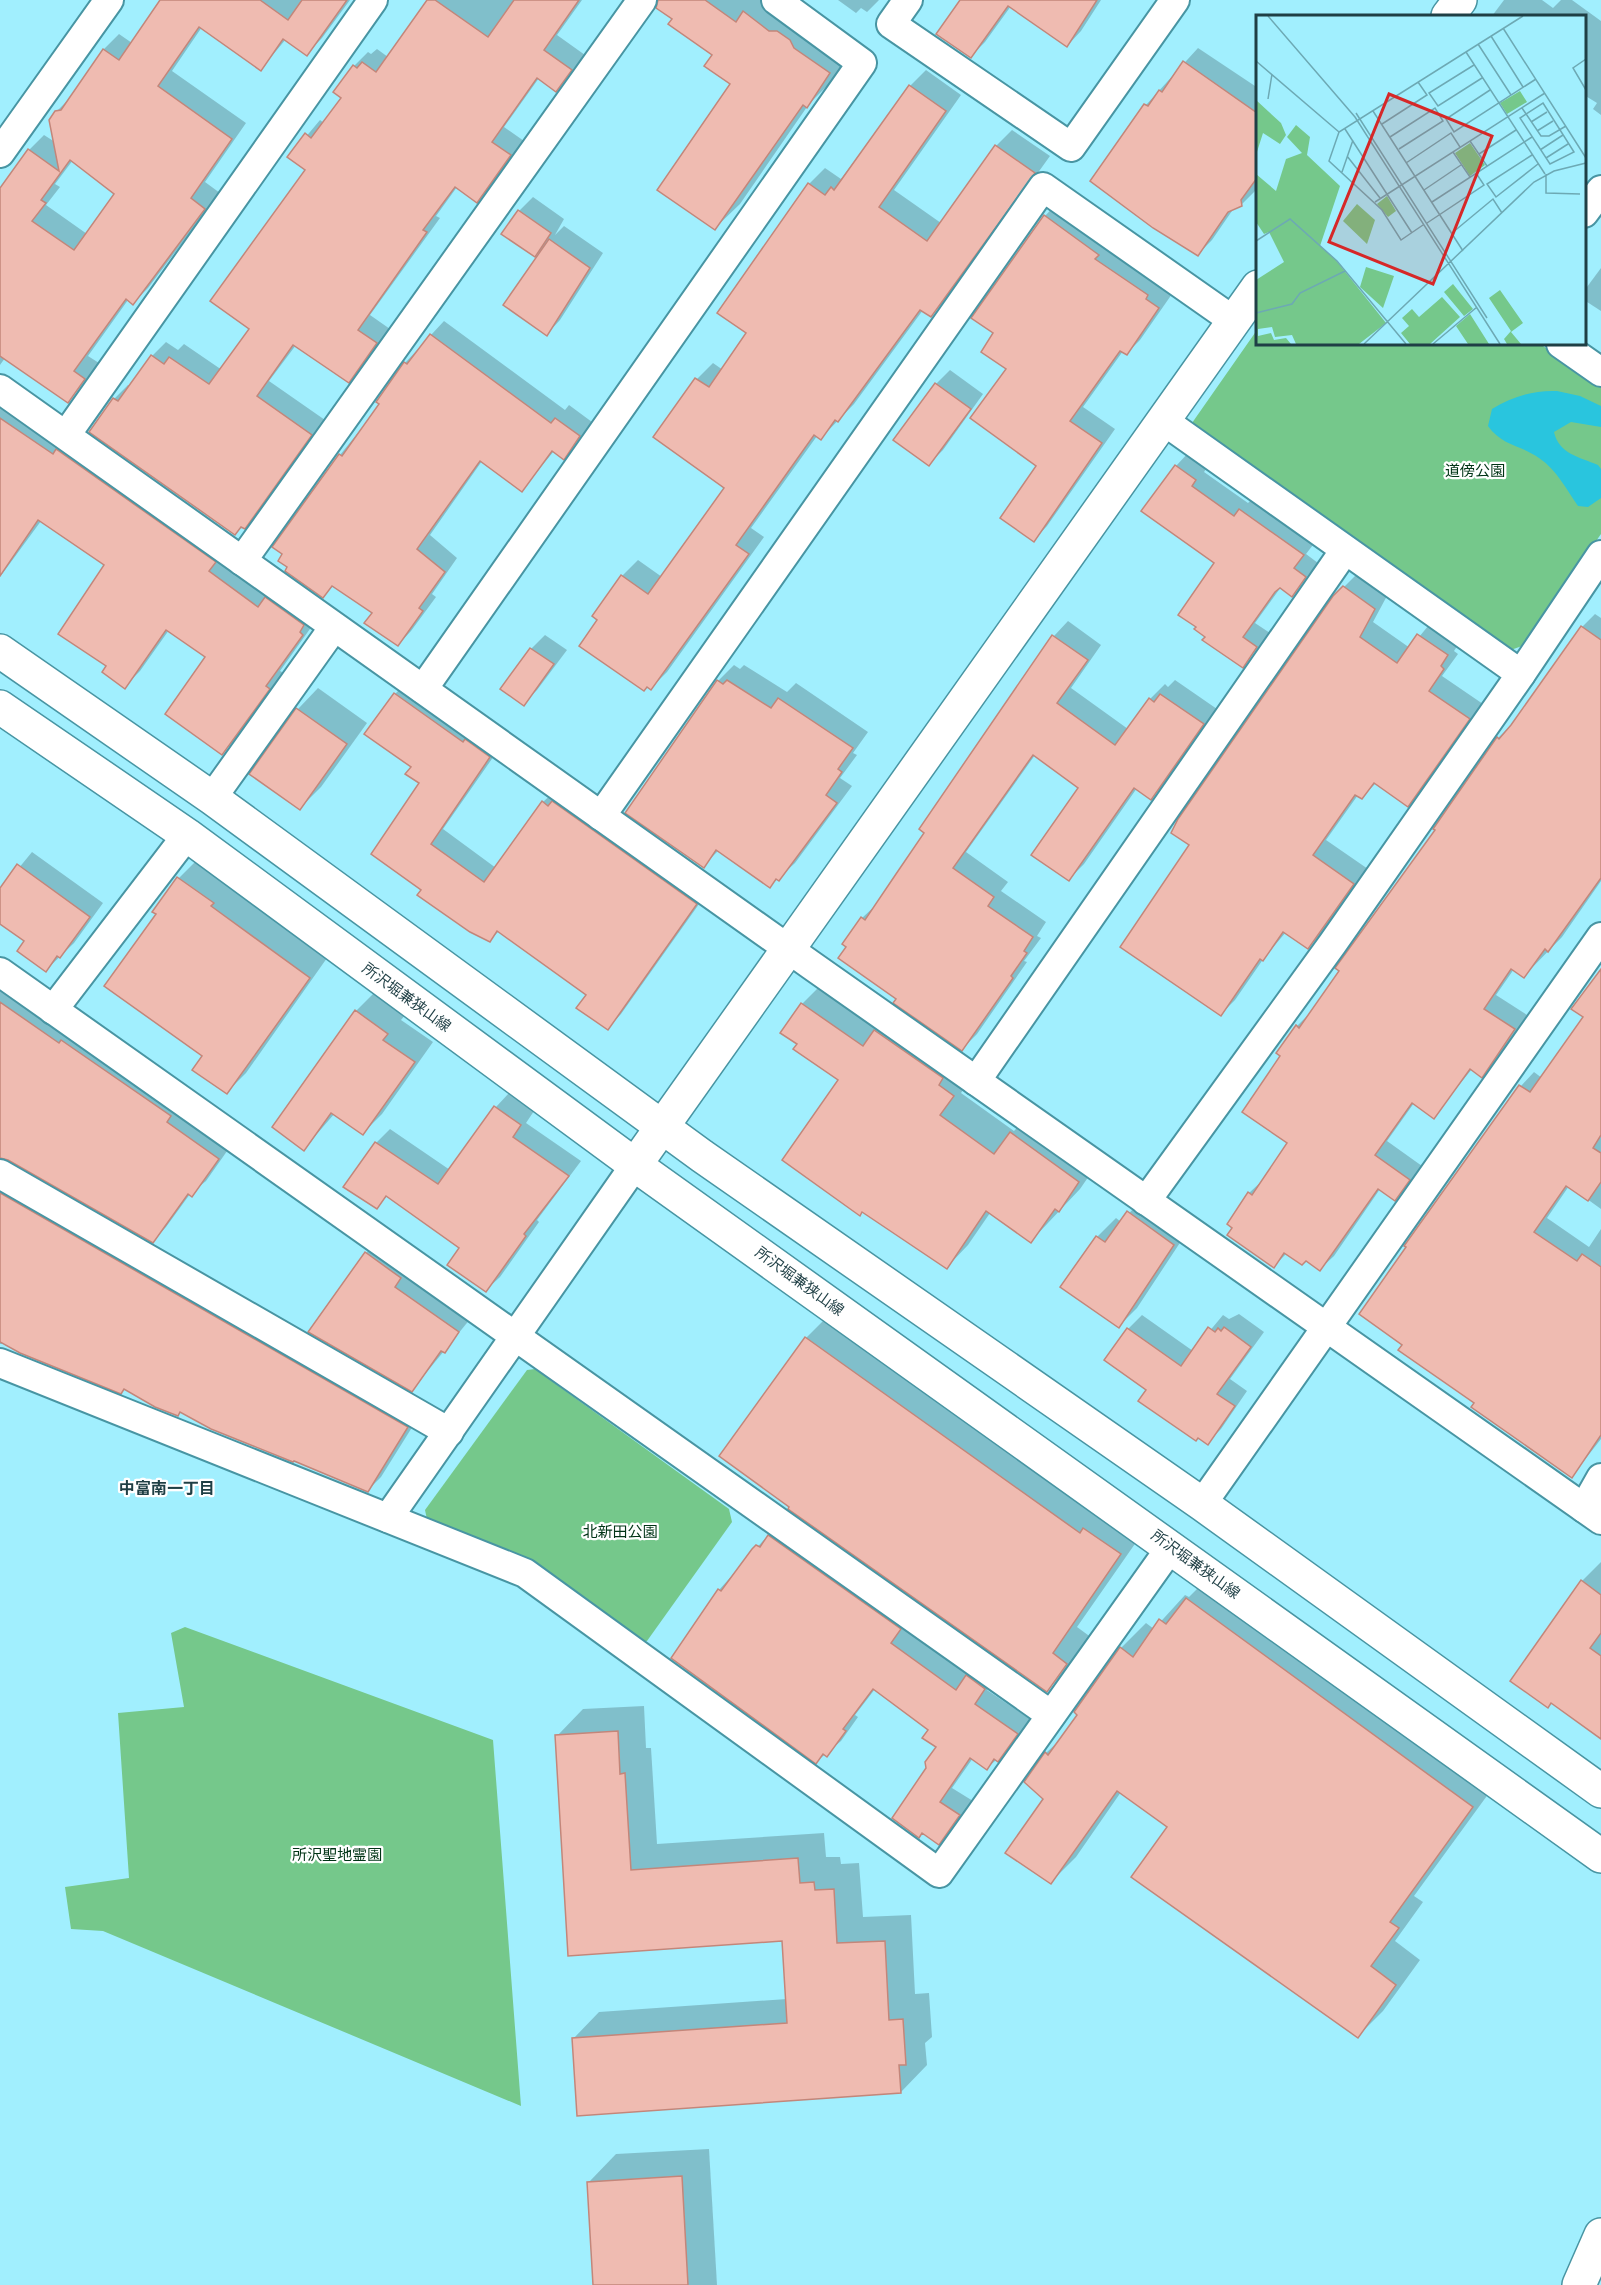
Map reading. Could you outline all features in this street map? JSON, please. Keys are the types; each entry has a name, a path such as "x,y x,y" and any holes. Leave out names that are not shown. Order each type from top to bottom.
{"main road":[{"path":"1449,15 1460,0"},
{"path":"635,1165 1256,288"},
{"path":"0,651 212,798 663,1125 702,1156 1202,1504 1601,1791"},
{"name":"所沢堀兼狭山線","path":"0,707 187,835 635,1165 1601,1856"},
{"path":"1579,2285 1601,2235"}],"street":[{"path":"0,153 109,0"},
{"path":"66,435 373,0"},
{"path":"242,561 642,0"},
{"path":"423,689 862,63 776,0"},
{"path":"908,0 891,24 1071,147 1175,0"},
{"path":"601,816 1043,187 1234,321"},
{"path":"1586,210 1601,190"},
{"path":"1562,345 1601,372"},
{"path":"0,389 787,948 1593,1514 1601,1478"},
{"path":"1164,421 1521,675"},
{"path":"976,1081 1345,550"},
{"path":"1146,1201 1333,943 1521,675 1593,584 1601,555"},
{"path":"212,798 334,627"},
{"path":"53,1010 187,835"},
{"path":"1202,1504 1601,937"},
{"path":"0,972 1051,1715"},
{"path":"388,1518 635,1165"},
{"path":"0,1174 449,1431"},
{"path":"0,1363 525,1573 939,1873 1171,1547"}],"green space":[{"name":"道傍公園","path":"1256,331 1256,345 1541,345 1601,386 1601,534 1522,646 1508,651 1192,423"},
{"name":"北新田公園","path":"535,1369 729,1509 732,1522 647,1641 635,1643 428,1524 425,1510 527,1370"},
{"name":"所沢聖地霊園","path":"185,1627 493,1740 521,2106 103,1931 71,1929 65,1887 129,1878 118,1713 184,1707 171,1633"}],"water":[{"path":"1557,391 1580,396 1601,406 1601,427 1571,422 1554,432 1565,450 1598,465 1601,469 1601,498 1588,507 1578,506 1561,480 1545,463 1499,438 1488,426 1492,409 1531,393"}],"building":[{"path":"160,0 260,0 288,20 302,0 347,0 307,56 283,39 261,71 199,27 158,86 232,139 191,198 205,209 133,305 126,299 74,371 85,379 68,403 0,356 0,188 28,149 59,171 49,120 55,111 61,110 103,49 119,60","holes":["70,160 114,194 74,250 32,221 46,203 41,200"]},
{"path":"427,0 435,0 488,37 514,0 579,0 544,50 572,70 556,92 537,78 492,142 511,155 477,203 455,187 423,230 427,232 358,330 377,343 349,383 293,345 257,396 312,435 245,529 241,527 235,535 89,432 113,398 118,401 151,355 164,364 169,357 209,384 249,329 210,301 305,170 287,157 305,133 311,138 341,98 333,92 353,65 357,68 362,62 376,72"},
{"path":"658,0 705,0 736,22 743,11 769,31 777,31 790,40 794,48 830,73 807,108 803,105 715,230 657,190 730,84 704,66 712,55 668,24 672,19 656,8"},
{"path":"960,0 1097,0 1067,47 1008,6 971,58 936,34"},
{"path":"1183,61 1256,112 1256,179 1241,200 1242,206 1228,212 1198,256 1153,228 1090,181 1144,104 1148,106 1159,90 1162,92"},
{"path":"909,85 946,111 879,207 927,241 995,145 1035,173 931,317 920,310 838,422 835,420 821,440 814,435 736,545 749,554 651,690 647,687 644,691 579,646 597,620 592,616 621,575 648,594 724,488 653,437 695,378 709,387 746,333 717,313 808,183 825,195 831,187 834,190"},
{"path":"518,210 551,233 535,257 501,234"},
{"path":"1044,215 1099,255 1095,259 1148,295 1146,299 1159,308 1127,355 1120,351 1070,421 1102,443 1034,542 1000,518 1036,466 970,418 1006,369 981,352 993,333 971,318"},
{"path":"549,239 590,268 547,336 503,305"},
{"path":"430,334 551,423 555,418 580,436 564,460 552,451 522,492 480,461 417,549 445,572 419,608 423,611 398,646 364,623 372,613 332,586 323,598 285,571 287,567 278,561 282,554 272,547 339,454 342,456 379,404 376,402 404,362 407,364"},
{"path":"935,383 971,409 929,466 893,440"},
{"path":"0,418 53,454 56,449 216,562 209,571 258,607 265,597 304,625 300,632 303,635 266,686 270,689 222,755 165,714 205,657 166,630 125,689 102,672 106,666 58,634 104,565 38,520 0,576"},
{"path":"1175,465 1196,480 1192,486 1234,516 1239,509 1304,555 1294,568 1306,577 1292,597 1280,588 1275,592 1243,637 1257,647 1243,668 1202,640 1205,637 1194,629 1196,627 1178,615 1214,563 1141,511"},
{"path":"1343,586 1375,609 1360,637 1397,663 1417,634 1448,655 1441,666 1444,669 1429,691 1470,719 1408,807 1374,783 1362,799 1355,795 1313,855 1354,884 1308,949 1283,932 1263,961 1260,959 1221,1016 1120,947 1189,845 1171,833 1178,819 1333,596"},
{"path":"1581,626 1601,640 1601,878 1548,952 1545,949 1524,978 1511,969 1484,1009 1515,1029 1482,1078 1470,1069 1434,1119 1412,1103 1375,1155 1410,1180 1395,1201 1378,1189 1320,1271 1306,1261 1302,1265 1284,1253 1274,1268 1227,1235 1232,1228 1227,1224 1248,1192 1252,1195 1287,1143 1242,1112 1280,1056 1276,1053 1296,1025 1299,1028 1339,971 1335,968 1435,830 1433,829 1497,737 1499,739 1511,725"},
{"path":"1052,635 1088,660 1057,703 1115,745 1149,698 1154,702 1160,694 1204,724 1151,800 1134,788 1069,881 1031,855 1078,788 1033,755 953,868 994,897 988,906 1033,937 1024,951 1027,953 1011,976 1013,978 962,1051 893,1003 896,999 838,958 846,947 842,944 861,917 865,920 924,833 919,829"},
{"path":"530,648 554,664 524,706 500,689"},
{"path":"717,680 723,684 727,680 771,708 778,698 853,748 838,769 842,772 826,795 837,803 779,881 776,879 770,888 716,850 704,868 625,813"},
{"path":"394,693 463,742 465,739 490,757 431,844 484,882 542,801 548,806 552,801 697,904 608,1030 576,1008 586,995 497,931 490,942 470,932 417,895 421,890 371,854 419,783 405,774 411,767 364,734"},
{"path":"296,708 347,744 300,810 249,774"},
{"path":"17,864 90,917 60,958 57,956 46,972 17,951 24,941 0,924 0,888"},
{"path":"177,877 214,903 211,906 310,978 227,1094 192,1070 202,1056 104,986 156,914 152,912"},
{"path":"1601,969 1601,1135 1593,1148 1601,1153 1601,1182 1588,1201 1566,1186 1534,1232 1577,1261 1582,1254 1601,1267 1601,1435 1572,1478 1471,1407 1474,1403 1398,1350 1402,1345 1359,1314 1406,1247 1404,1246 1519,1085 1530,1092 1583,1017 1571,1009"},
{"path":"0,1002 59,1043 61,1040 171,1116 167,1122 219,1159 192,1197 188,1194 153,1243 8,1160 0,1158"},
{"path":"801,1003 863,1046 874,1030 943,1078 939,1085 954,1096 940,1115 994,1154 1010,1132 1079,1182 1059,1212 1055,1209 1031,1243 986,1211 947,1269 862,1212 860,1216 782,1160 838,1080 793,1049 797,1044 780,1033"},
{"path":"355,1010 388,1034 383,1040 415,1062 363,1135 331,1113 304,1151 272,1127"},
{"path":"494,1106 521,1125 513,1137 569,1176 524,1234 526,1236 486,1292 447,1265 459,1248 386,1196 377,1209 343,1187 375,1142 438,1184"},
{"path":"0,1193 408,1427 368,1492 211,1429 180,1412 178,1416 155,1407 124,1389 121,1394 20,1353 0,1342"},
{"path":"1127,1211 1174,1245 1119,1328 1060,1287 1096,1236 1105,1242"},
{"path":"365,1252 401,1278 395,1287 459,1332 445,1353 441,1351 412,1392 308,1332"},
{"path":"1208,1327 1215,1332 1218,1328 1221,1331 1224,1327 1251,1347 1217,1394 1235,1406 1208,1445 1198,1438 1196,1441 1138,1401 1146,1390 1104,1360 1127,1328 1181,1366"},
{"path":"805,1337 1080,1533 1083,1528 1121,1554 1053,1653 1067,1664 1047,1692 788,1509 789,1507 719,1456"},
{"path":"768,1535 901,1629 891,1643 956,1690 966,1675 985,1689 975,1704 1018,1734 998,1762 994,1759 987,1770 970,1758 940,1802 960,1815 939,1845 922,1833 919,1838 892,1818 926,1768 925,1762 936,1747 922,1738 928,1730 873,1689 843,1729 846,1731 827,1757 823,1754 816,1764 671,1658 718,1589 721,1591 752,1549 756,1545 760,1547"},
{"path":"1581,1580 1601,1595 1601,1633 1590,1648 1601,1656 1601,1739 1551,1703 1548,1708 1510,1681"},
{"path":"1186,1598 1473,1807 1390,1922 1399,1928 1371,1966 1396,1985 1358,2038 1131,1877 1167,1827 1117,1791 1051,1884 1005,1853 1043,1799 1024,1782 1045,1752 1048,1755 1077,1715 1074,1712 1120,1647 1133,1657 1159,1619 1166,1624"},
{"path":"618,1731 620,1774 625,1773 631,1870 798,1858 800,1883 814,1882 815,1890 834,1889 837,1943 885,1941 889,2020 903,2019 906,2065 899,2065 901,2093 577,2116 572,2038 787,2023 782,1941 568,1956 555,1735"},
{"path":"682,2176 688,2285 593,2285 587,2182"}],"district":[{"name":"中富南一丁目","path":"167,1488"}]}
